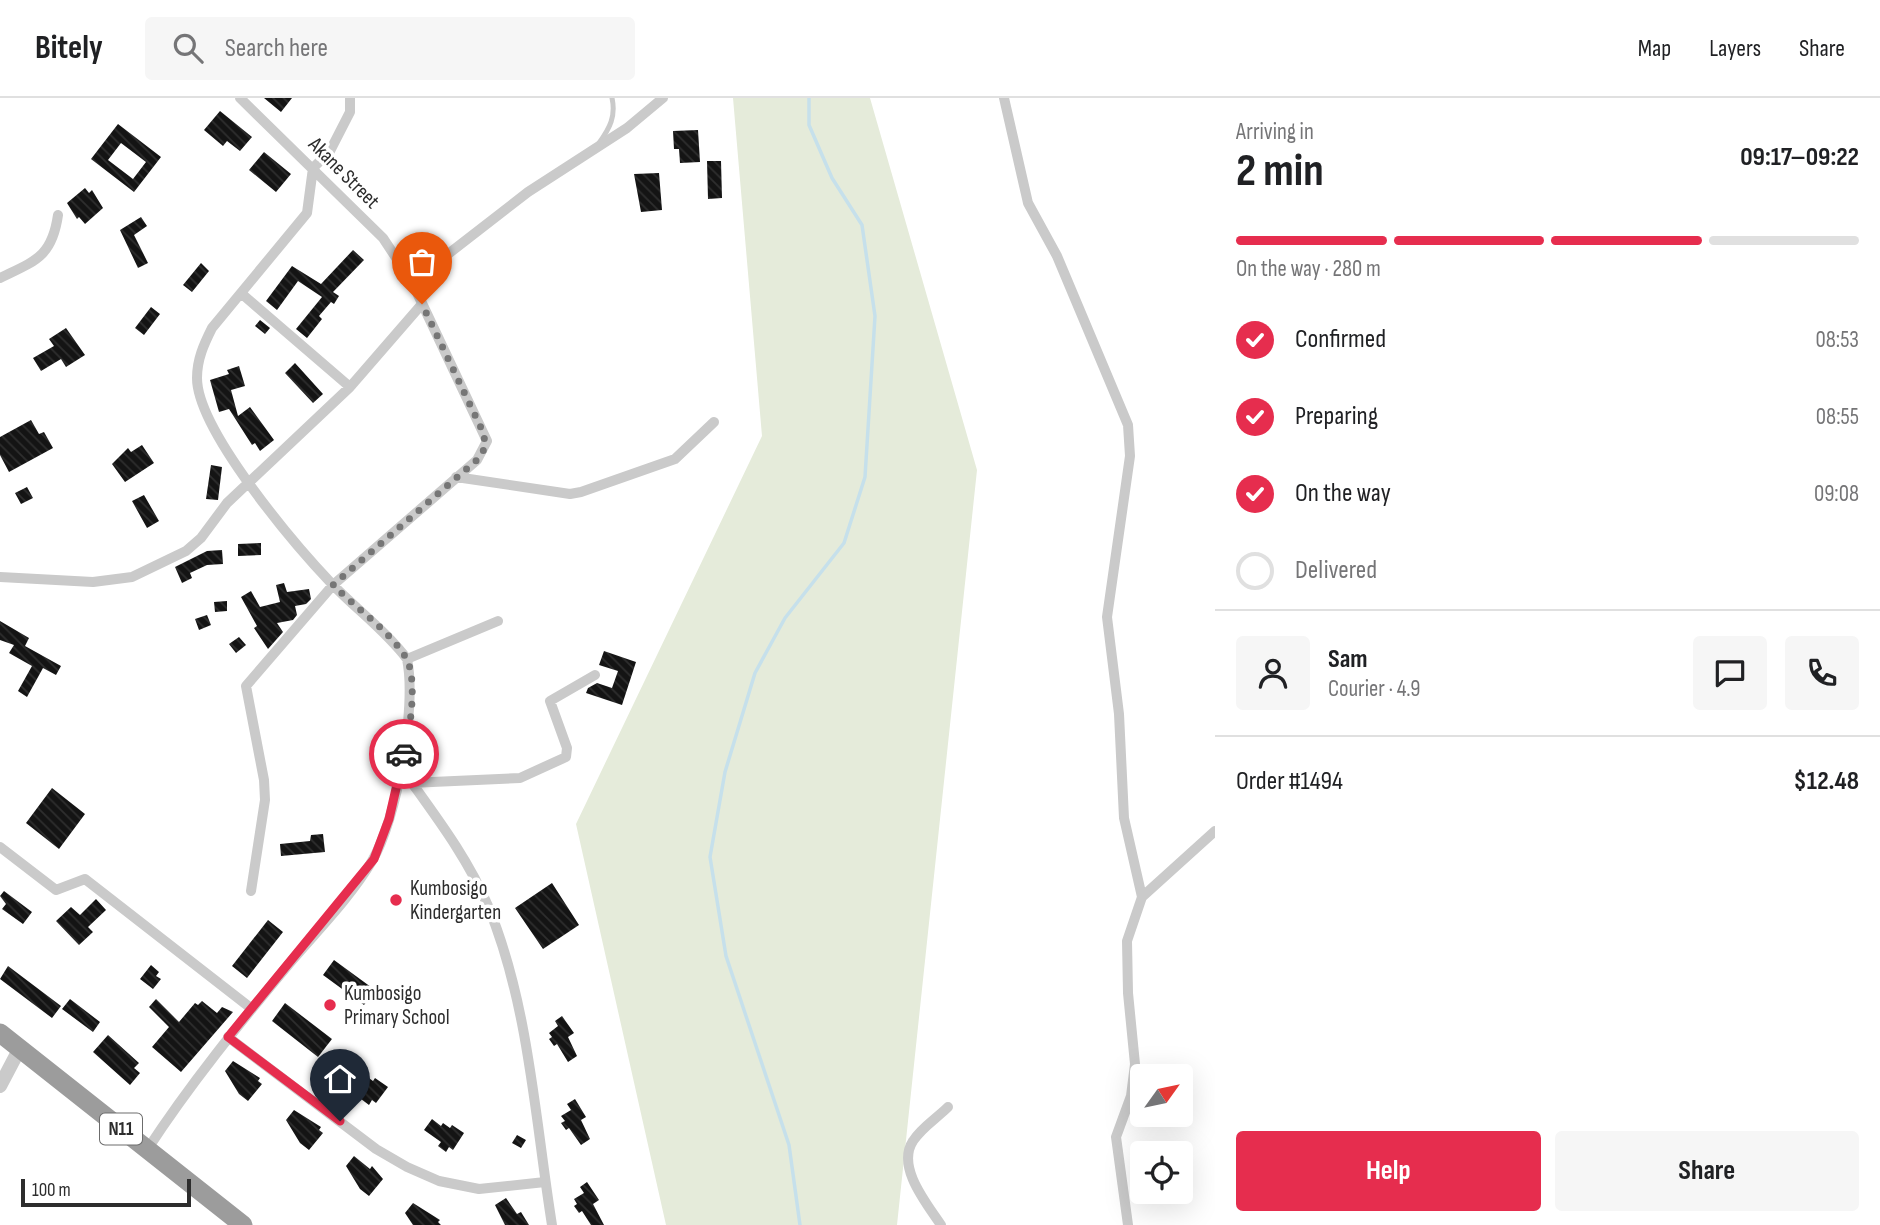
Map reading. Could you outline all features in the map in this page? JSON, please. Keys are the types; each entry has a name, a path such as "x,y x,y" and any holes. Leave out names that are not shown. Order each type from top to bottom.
{"highway":[{"name":"N11","path":"0,1033 243,1225"}],"street":[{"name":"Akane Street","path":"240,98 383,238 412,282 487,441 482,453 456,478"},
{"path":"147,1150 228,1037 374,859 389,819 407,745 411,677 407,659 333,585 251,484 214,431 201,404 197,378 201,349 212,328 307,213 313,168 330,151 350,112 350,98"},
{"path":"412,282 528,192 599,143 627,128 663,98"},
{"path":"1004,98 1028,203 1057,256 1128,425 1130,456 1107,617 1119,714 1125,818 1142,898"},
{"path":"0,278 44,253 55,238 58,215"},
{"path":"242,294 350,387"},
{"path":"0,577 93,582 132,577 186,551 201,538 227,503 251,484 350,387 422,304"},
{"path":"251,891 265,790 246,687 333,585 456,478 570,494 581,492 675,459 714,422"},
{"path":"407,659 498,621"},
{"path":"397,784 520,778 566,757 567,748 550,701 596,675"},
{"path":"412,783 463,856 488,906 512,978 552,1225"},
{"path":"1128,1225 1116,1137 1127,1112 1135,1063 1128,993 1127,941 1142,898 1215,831"},
{"path":"0,847 56,890 85,880 251,1009"},
{"path":"228,1037 376,1149 407,1167 439,1181 479,1189 545,1182"},
{"path":"0,1086 20,1048"},
{"path":"941,1225 909,1169 907,1154 915,1138 948,1107"}],"lane":[{"path":"599,143 610,128 615,110 612,98"}],"green space":[{"path":"733,98 870,98 977,470 897,1225 666,1225 576,824 762,436"}],"building":[{"path":"264,98 292,98 281,112"},
{"path":"220,111 252,137 240,151 227,141 223,146 204,130"},
{"path":"118,124 161,157 134,192 91,159","holes":["121,143 146,162 133,179 108,160"]},
{"path":"698,130 700,162 680,163 679,149 674,149 673,131"},
{"path":"264,152 291,174 276,192 249,170"},
{"path":"707,161 721,161 722,198 708,199"},
{"path":"659,173 662,210 641,212 634,174"},
{"path":"85,188 89,193 92,190 103,208 85,224 79,217 77,219 67,203"},
{"path":"141,217 147,226 134,235 148,263 138,268 120,230"},
{"path":"353,250 364,260 333,292 339,296 334,304 331,302 319,316 322,319 307,338 296,329 322,297 298,281 277,310 266,301 292,266 321,284"},
{"path":"201,263 209,271 192,292 183,285"},
{"path":"151,307 160,314 144,335 135,328"},
{"path":"260,320 270,328 265,334 255,326"},
{"path":"66,328 85,355 66,367 61,359 41,371 33,358 54,346 49,339"},
{"path":"295,363 323,394 313,403 285,373"},
{"path":"239,366 245,386 231,390 238,416 250,407 274,440 260,451 255,443 252,445 229,409 219,412 210,380 229,374 227,370"},
{"path":"31,420 39,434 44,432 53,448 9,472 0,455 0,437"},
{"path":"142,445 154,463 125,482 112,464 128,448 131,452"},
{"path":"211,465 222,467 218,500 206,499"},
{"path":"27,487 33,498 21,504 15,493"},
{"path":"144,495 159,521 147,528 132,501"},
{"path":"261,543 261,555 238,556 238,544"},
{"path":"222,550 223,564 207,565 190,573 192,578 182,583 175,567 207,551"},
{"path":"284,583 287,592 309,589 311,599 306,604 295,606 297,615 293,620 277,623 283,632 268,649 254,628 257,626 241,597 251,591 260,607 280,602 276,585"},
{"path":"227,601 227,611 215,612 214,602"},
{"path":"207,615 211,625 199,630 195,619"},
{"path":"0,621 29,638 25,646 61,666 56,675 43,668 27,697 18,691 32,666 9,653 14,645 0,640"},
{"path":"239,637 246,645 236,653 229,644"},
{"path":"604,651 636,662 622,705 586,693 588,688 597,683 612,688 618,671 599,665"},
{"path":"52,788 85,814 59,849 26,823"},
{"path":"323,834 325,852 281,856 280,844 310,841 311,835"},
{"path":"552,883 579,925 543,949 515,908"},
{"path":"4,891 32,912 23,924 2,909 6,904 0,896"},
{"path":"96,899 106,910 88,927 93,932 79,945 56,921 71,907 80,915"},
{"path":"268,920 283,932 247,978 232,966"},
{"path":"334,960 375,990 364,1005 323,975"},
{"path":"151,965 159,972 156,976 161,979 153,989 140,979"},
{"path":"8,966 61,1006 52,1018 0,979"},
{"path":"70,999 100,1022 93,1032 62,1009"},
{"path":"156,999 179,1022 195,1003 198,1005 202,1001 217,1013 222,1007 233,1012 181,1072 152,1047 169,1027 149,1007"},
{"path":"285,1003 332,1039 318,1057 272,1021"},
{"path":"562,1016 574,1033 568,1037 577,1056 568,1062 557,1044 554,1046 549,1039 552,1037 549,1033 558,1026 555,1021"},
{"path":"108,1035 139,1063 134,1068 140,1073 130,1085 93,1052"},
{"path":"233,1061 260,1078 258,1081 262,1084 248,1101 239,1094 225,1071"},
{"path":"355,1072 364,1079 366,1076 373,1081 375,1078 388,1087 376,1103 372,1100 369,1105 361,1099 364,1095 347,1083"},
{"path":"575,1099 586,1117 581,1120 590,1139 581,1145 569,1128 566,1130 561,1123 565,1121 561,1116 571,1110 567,1104"},
{"path":"294,1110 321,1127 319,1130 323,1133 309,1150 300,1143 286,1120"},
{"path":"432,1119 441,1126 443,1123 450,1128 452,1125 464,1133 453,1150 449,1147 446,1152 438,1146 441,1142 424,1130"},
{"path":"517,1135 526,1140 521,1148 512,1143"},
{"path":"354,1156 370,1169 372,1166 383,1179 369,1196 360,1189 346,1166"},
{"path":"587,1182 599,1200 593,1204 604,1225 591,1225 582,1211 579,1213 574,1206 577,1204 574,1199 584,1193 580,1187"},
{"path":"506,1198 517,1214 521,1212 529,1225 505,1225 495,1205"},
{"path":"413,1203 440,1220 438,1222 441,1225 413,1225 405,1213"}],"waterway":[{"path":"800,1225 789,1145 726,956 710,857 725,772 755,673 785,618 844,543 865,477 875,316 862,225 832,178 809,125 809,98"}],"way so far":[{"path":"404,754 411,707 411,677 407,659 397,646 333,585 477,460 485,448 487,441 484,434 422,304"}],"place":[{"name":"Kumbosigo Kindergarten","path":"396,900"},
{"name":"Kumbosigo Primary School","path":"330,1005"}],"route":[{"path":"340,1121 285,1077 228,1037 359,881 374,859 389,819 404,754"}]}
